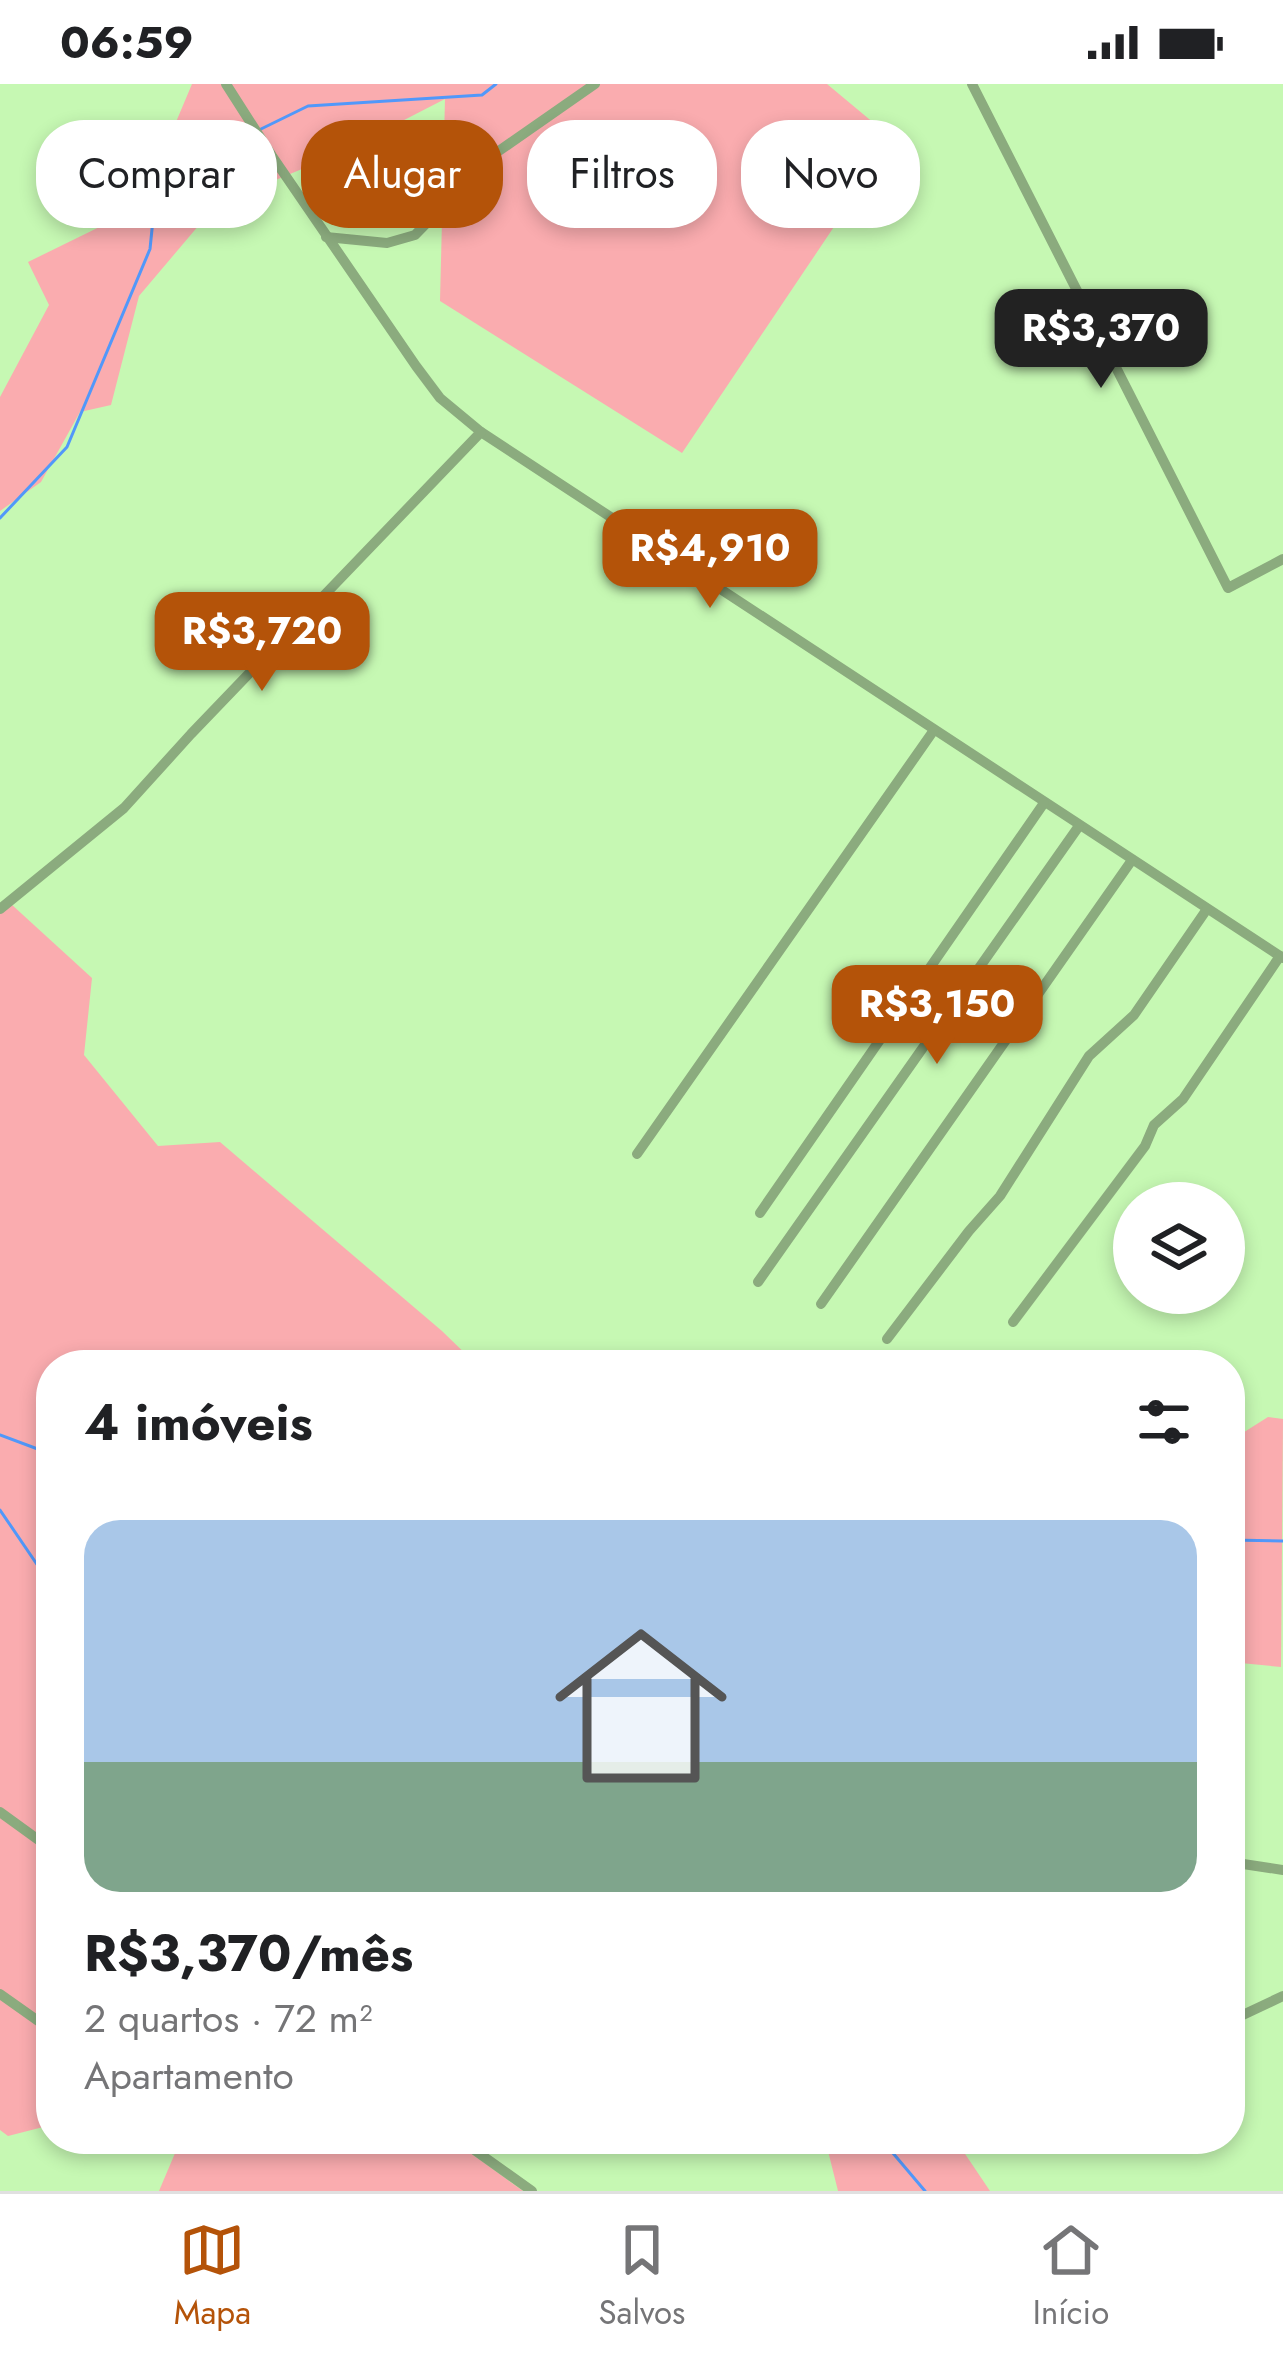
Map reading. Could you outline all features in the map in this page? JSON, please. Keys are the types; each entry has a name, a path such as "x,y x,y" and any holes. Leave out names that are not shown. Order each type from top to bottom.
{"street":[{"path":"226,84 440,398 481,433 1282,957 1183,1100 1154,1124 1145,1146 1013,1322"},
{"path":"326,237 387,243 415,235 493,155 595,84"},
{"path":"972,84 1228,588 1283,559"},
{"path":"0,909 124,808 481,433"},
{"path":"638,1154 934,730"},
{"path":"760,1213 1044,803"},
{"path":"758,1282 1078,826"},
{"path":"821,1304 1132,860"},
{"path":"887,1339 1000,1196 1089,1056 1134,1015 1207,909"},
{"path":"0,1812 36,1838"},
{"path":"1245,1864 1283,1870"},
{"path":"0,1994 36,2019"},
{"path":"1245,2014 1283,1996"},
{"path":"480,2154 532,2191"}],"shaded area":[{"path":"192,84 827,84 870,120 741,120 741,228 833,228 682,453 440,301 442,228 503,228 503,120 444,120 445,99 404,120 301,120 301,169 277,180 277,120 177,120"},
{"path":"97,228 197,228 139,296 111,405 80,412 41,482 0,511 0,397 49,305 28,262"},
{"path":"11,904 92,978 84,1055 158,1146 220,1142 462,1350 36,1350 36,2129 8,2136 0,2130 0,913"},
{"path":"1268,1417 1283,1419 1281,1667 1245,1663 1245,1432"},
{"path":"175,2154 472,2154 523,2191 159,2191"},
{"path":"829,2154 965,2154 990,2191 838,2191"}],"waterway":[{"path":"277,121 308,106 482,95 496,84"},
{"path":"0,518 67,447 150,249 152,228"},
{"path":"0,1435 36,1448"},
{"path":"0,1510 36,1563"},
{"path":"1245,1540 1283,1541"},
{"path":"894,2154 925,2191"}]}
